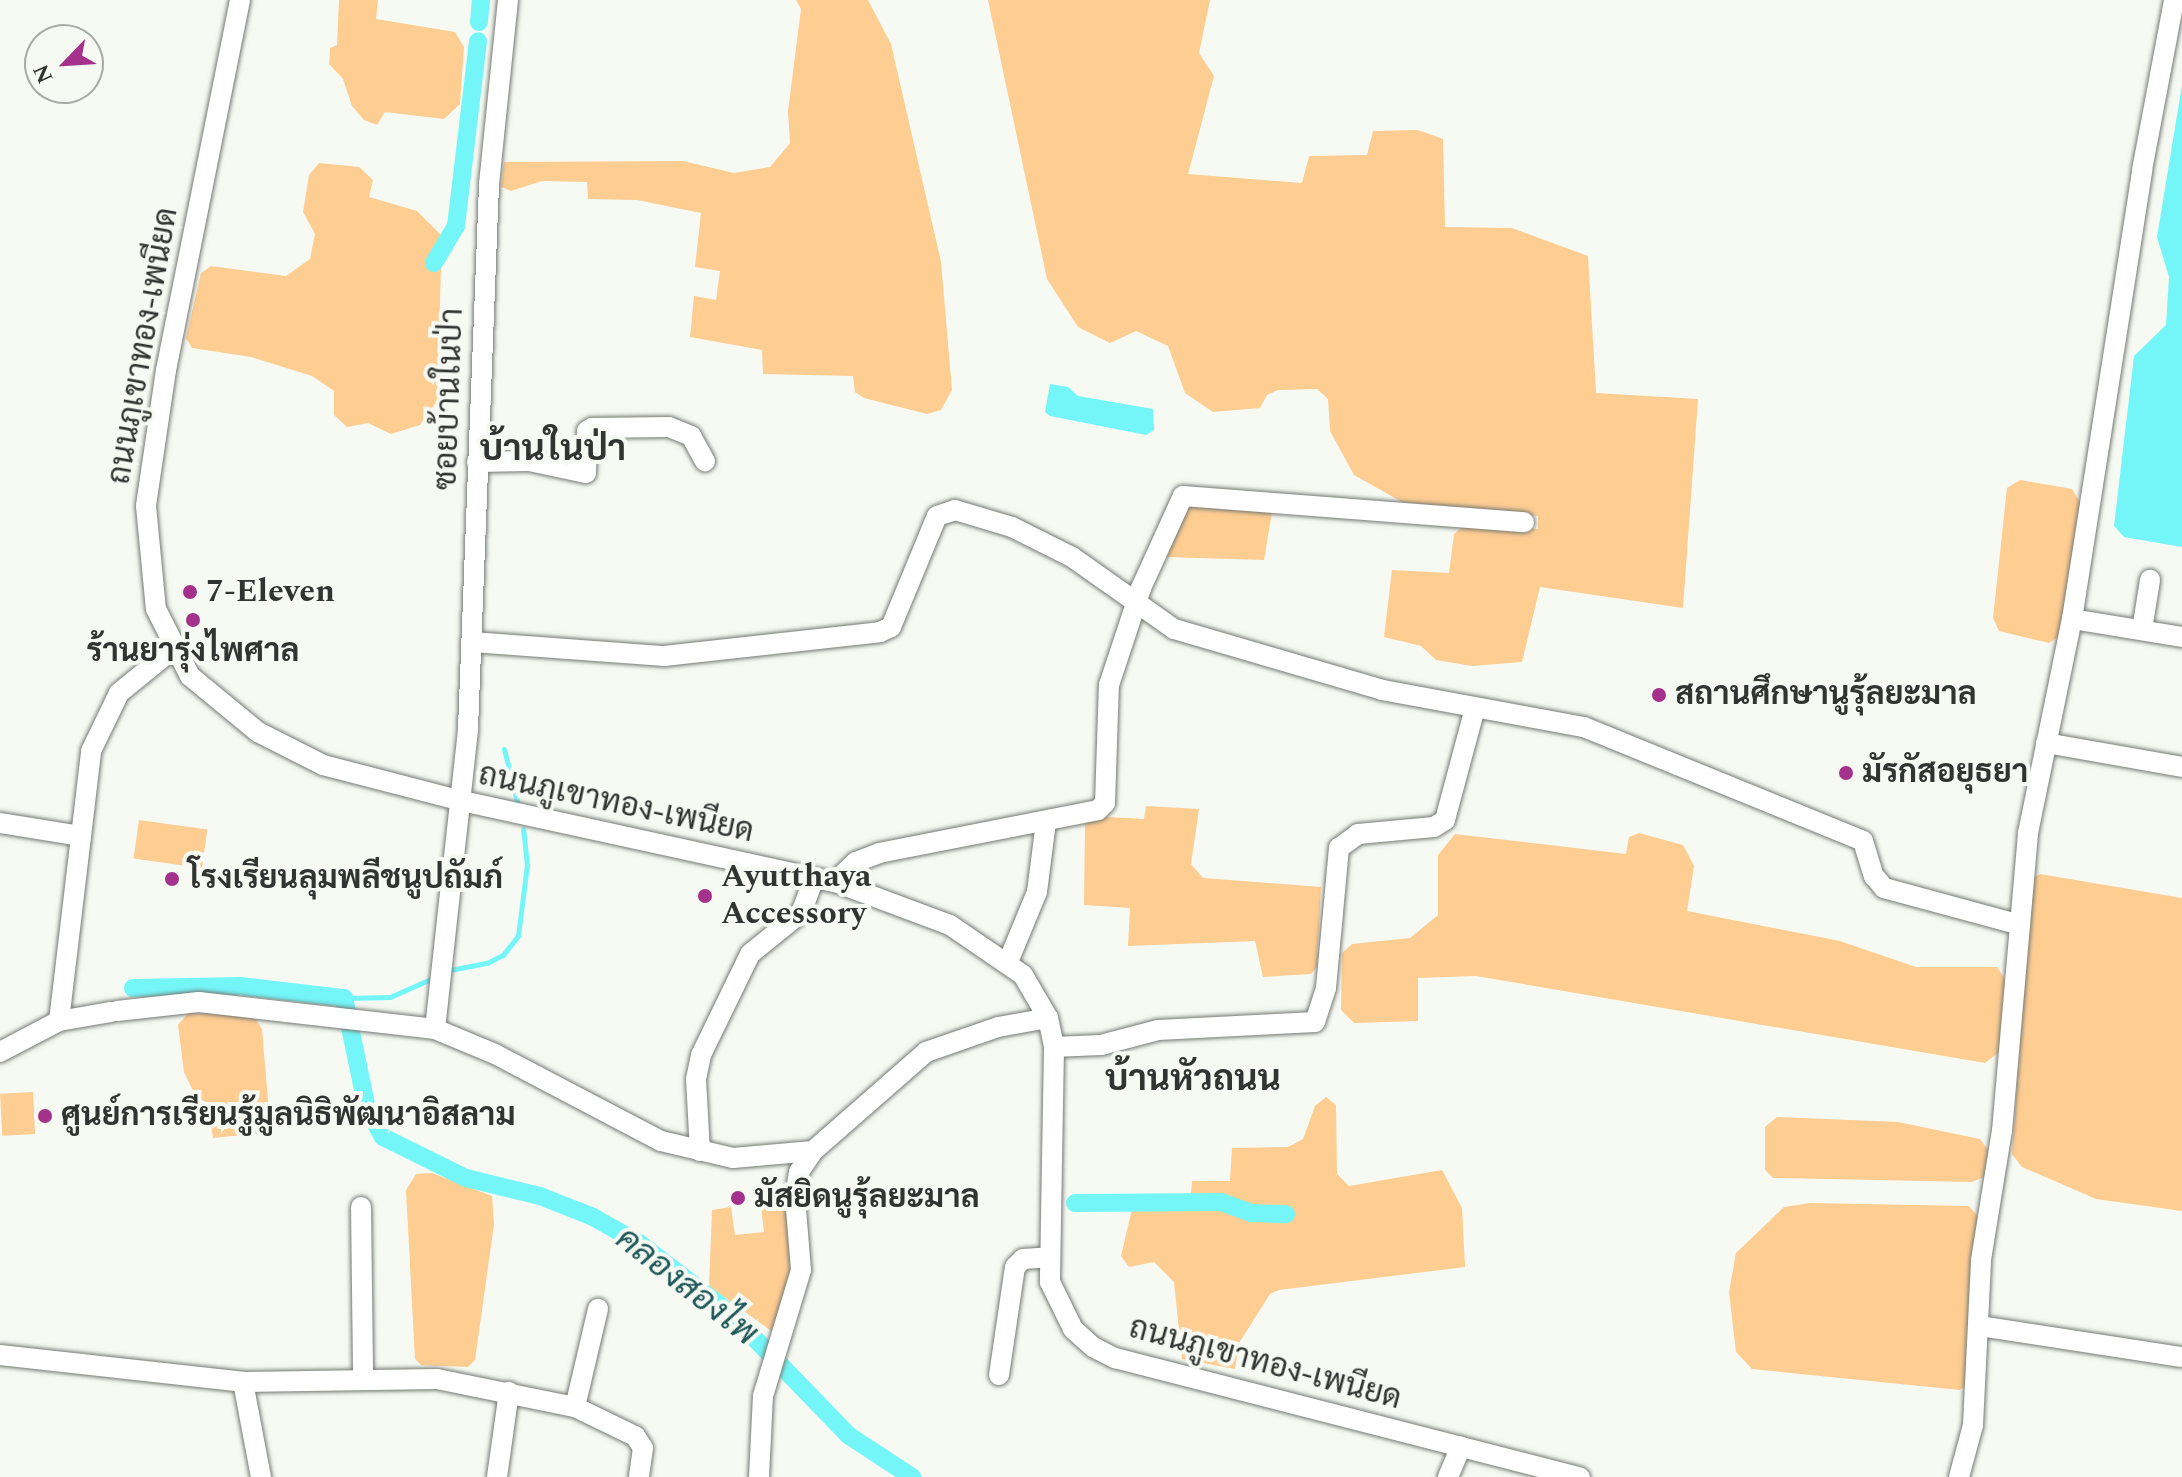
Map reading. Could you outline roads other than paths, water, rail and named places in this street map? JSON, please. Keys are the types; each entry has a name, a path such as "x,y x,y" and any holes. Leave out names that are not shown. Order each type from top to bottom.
{"street":[{"name":"ถนนภูเขาทอง-เพนียด","path":"240,0 166,370 146,506 156,609 173,649 190,676 218,704 258,732 323,765 462,801 835,882 950,925 1008,962 1034,988 1048,1018 1054,1047 1049,1257 1058,1305 1073,1329 1115,1358 1580,1477"},
{"name":"ซอยบ้านในป่า","path":"435,1029 462,801 472,642 489,184 508,0"},
{"path":"1959,1477 1973,1425 1981,1260 2002,1131 2028,833 2072,619 2142,170 2174,0"},
{"path":"477,462 529,461 586,473 587,431 592,428 654,427 681,430 705,461"},
{"path":"835,882 856,862 879,853 1046,822 1098,810 1105,803 1109,685 1137,604 1183,496 1524,522"},
{"path":"472,642 664,656 880,632 891,627 937,516 955,510 1012,527 1072,557 1174,629 1382,690 1584,727 1863,841 1874,876 1884,888 2020,925"},
{"path":"2142,630 2150,580"},
{"path":"2072,619 2182,637"},
{"path":"59,1021 91,751 103,718 119,693 173,649"},
{"path":"1054,1047 1101,1045 1158,1030 1315,1022 1326,988 1339,848 1358,834 1434,827 1445,820 1475,708"},
{"path":"2046,743 2182,767"},
{"path":"1008,962 1037,892 1046,822"},
{"path":"0,823 81,836"},
{"path":"700,1151 696,1079 701,1055 750,954 800,912 814,878"},
{"path":"0,1052 59,1021 199,1002 376,1018 435,1029 495,1054 649,1135 700,1151 733,1158 813,1151"},
{"path":"759,1477 759,1442 769,1377 801,1270 795,1197 799,1172 813,1151 926,1052 998,1027 1048,1018"},
{"path":"361,1207 363,1380"},
{"path":"999,1375 1015,1267 1023,1259 1049,1257"},
{"path":"575,1407 598,1309"},
{"path":"1979,1326 2182,1357"},
{"path":"0,1355 243,1382 437,1379 509,1392 575,1407 635,1436 643,1448 639,1477"},
{"path":"243,1382 246,1418 261,1477"},
{"path":"497,1477 509,1392"},
{"path":"1448,1477 1461,1447"}],"water":[{"path":"2182,85 2182,547 2124,537 2114,526 2134,356 2166,325 2169,277 2157,237"},
{"path":"1050,384 1068,387 1078,396 1153,409 1154,430 1146,435 1050,416 1045,412"}],"waterway":[{"path":"479,22 481,0"},
{"path":"434,263 456,226 478,41"},
{"path":"504,749 517,801"},
{"path":"450,970 487,963 503,955 518,936 527,865 523,829"},
{"path":"344,998 390,997 433,978"},
{"name":"คลองสองไพ","path":"133,988 240,986 344,998 367,1109 383,1137 466,1178 540,1196 593,1217 639,1243 729,1312 848,1435 912,1477"},
{"path":"1075,1203 1221,1202 1252,1213 1286,1214"}],"place":[{"name":"7-Eleven","path":"190,592"},
{"name":"ร้านยารุ่งไพศาล","path":"193,620"},
{"name":"สถานศึกษานูรุ้ลยะมาล","path":"1659,695"},
{"name":"มัรกัสอยุธยา","path":"1846,773"},
{"name":"โรงเรียนลุมพลีชนูปถัมภ์","path":"172,879"},
{"name":"Ayutthaya Accessory","path":"705,896"},
{"name":"ศูนย์การเรียนรู้มูลนิธิพัฒนาอิสลาม","path":"45,1116"},
{"name":"มัสยิดนูรุ้ลยะมาล","path":"738,1198"}],"district":[{"name":"บ้านในป่า","path":"553,450"},
{"name":"บ้านหัวถนน","path":"1193,1080"}]}
